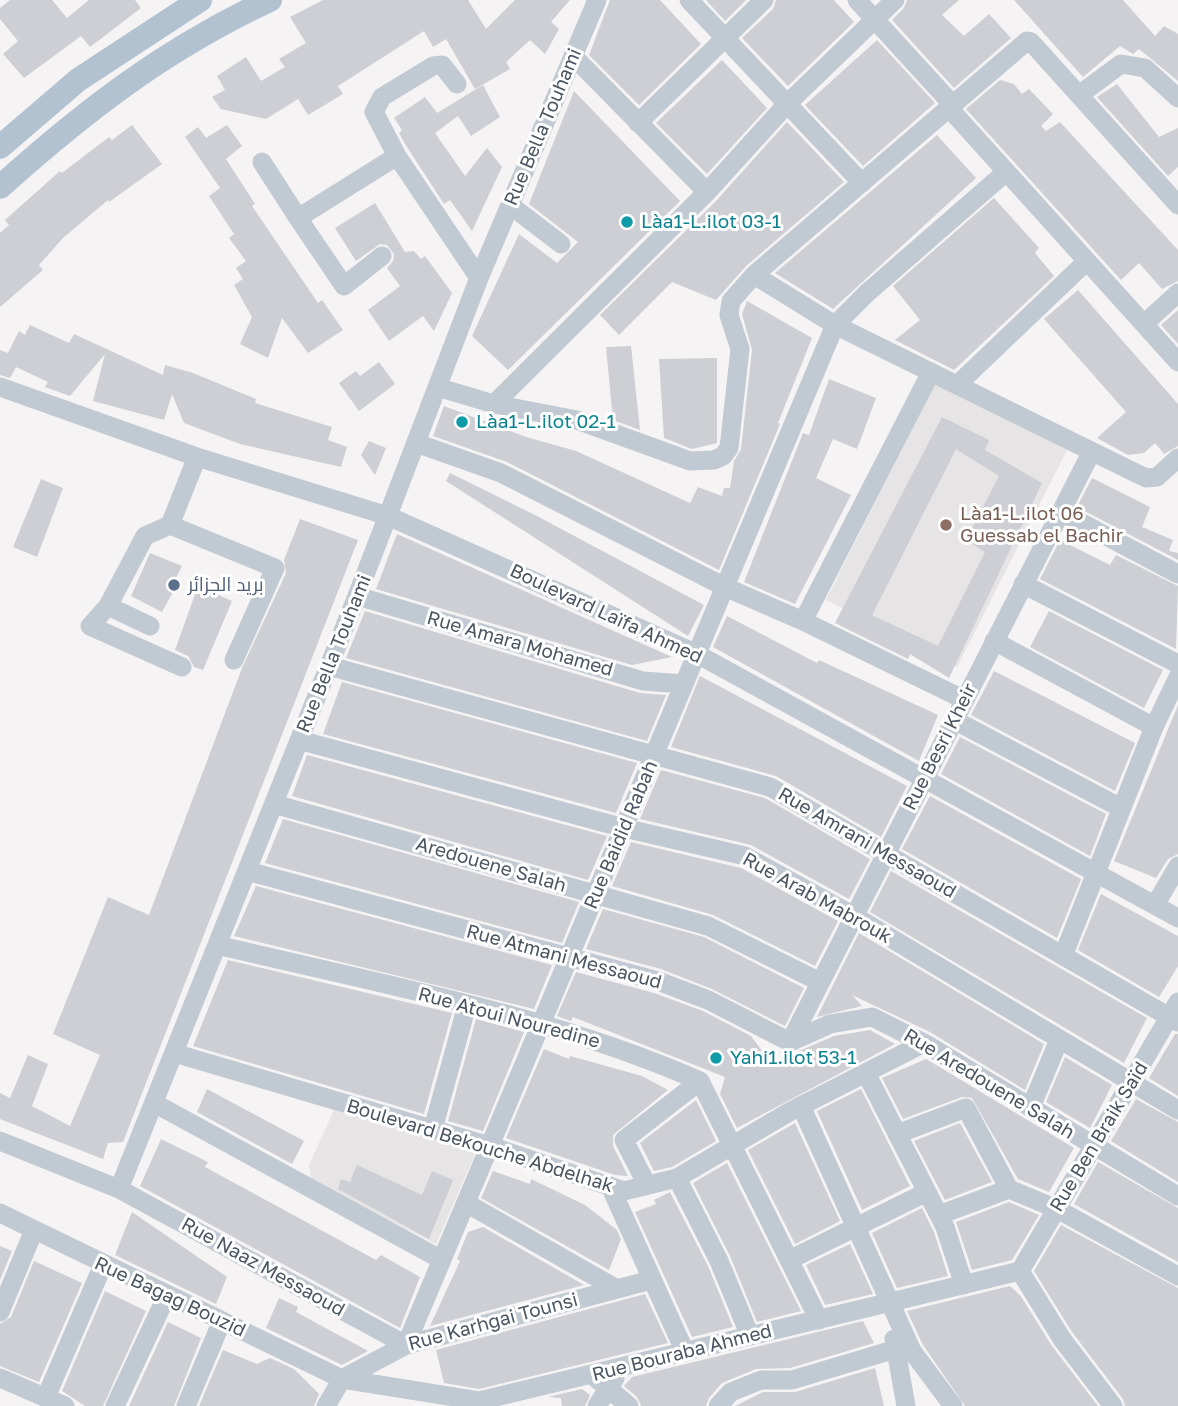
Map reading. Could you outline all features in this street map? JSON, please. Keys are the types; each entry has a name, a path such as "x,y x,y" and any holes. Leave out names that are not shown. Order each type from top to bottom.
{"main road":[{"path":"0,147 78,80 200,0"},
{"path":"0,187 89,110 145,69 211,28 270,0"}],"street":[{"path":"200,0 211,28"},
{"name":"Rue Bella Touhami","path":"119,1189 357,596 479,278 597,0"},
{"path":"689,0 862,183"},
{"path":"638,122 764,0"},
{"path":"858,0 1006,172 1178,362"},
{"path":"494,404 707,192 787,104 895,0"},
{"path":"437,387 494,404 578,421 690,461 713,460 723,456 729,448 740,349 729,315 731,301 754,275 1027,41 1031,42 1176,199"},
{"path":"573,56 707,192"},
{"path":"1079,95 1121,64 1145,68 1178,98"},
{"path":"457,84 442,65 433,66 376,104 374,113 397,156 479,278"},
{"path":"298,218 397,156"},
{"path":"262,162 344,286 382,256"},
{"path":"835,325 867,293 1006,172"},
{"path":"510,205 561,244"},
{"path":"957,385 1087,261"},
{"path":"754,275 835,325 1091,453 1152,480 1178,458"},
{"path":"1144,324 1178,293"},
{"name":"Rue Baidid Rabah","path":"406,1345 835,325"},
{"path":"803,621 931,373"},
{"name":"Boulevard Laïfa Ahmed","path":"0,387 197,457 388,516 697,654 1178,918"},
{"path":"416,443 501,473 725,587 803,621 965,700"},
{"name":"Rue Besri Kheir","path":"790,1042 1091,453"},
{"path":"181,667 90,626 108,606 145,536 170,525 197,457"},
{"path":"1061,512 1178,574"},
{"path":"170,525 275,568 234,660"},
{"path":"1023,584 1178,664"},
{"name":"Rue Amara Mohamed","path":"357,596 643,681 684,684"},
{"path":"108,606 150,626"},
{"path":"994,641 1154,727"},
{"name":"Rue Amrani Messaoud","path":"329,666 770,787 1063,956 1175,1014"},
{"path":"1063,956 1154,727 1178,677"},
{"path":"954,720 1121,808"},
{"name":"Rue Arab Mabrouk","path":"299,740 624,828 745,856 854,916 1178,1110"},
{"name":"Aredouene Salah","path":"274,804 708,926 820,982"},
{"path":"1155,905 1178,866"},
{"name":"Rue Atmani Messaoud","path":"247,872 658,981 708,1000 790,1042"},
{"name":"Rue Atoui Nouredine","path":"217,944 542,1022 646,1057 700,1081"},
{"path":"433,1129 467,1004"},
{"name":"Rue Ben Braik Saïd","path":"1020,1271 1175,1014"},
{"name":"Rue Aredouene Salah","path":"790,1042 830,1024 872,1017 925,1043 1178,1196"},
{"path":"1031,1107 1059,1040"},
{"name":"Boulevard Bekouche Abdelhak","path":"174,1053 490,1146 624,1191 677,1178 802,1106 925,1043"},
{"path":"866,1073 939,1215 964,1285"},
{"path":"647,1185 624,1140 700,1081 819,1320"},
{"path":"154,1103 442,1260"},
{"path":"802,1106 887,1303 912,1351 953,1406"},
{"path":"897,1134 966,1108 1009,1189 1057,1209 1178,1276"},
{"path":"0,1142 119,1189"},
{"path":"677,1178 719,1261 750,1336"},
{"path":"610,1186 650,1280 685,1352"},
{"name":"Rue Naaz Messaoud","path":"119,1189 406,1345"},
{"path":"939,1215 1009,1189"},
{"path":"789,1260 856,1230 927,1192"},
{"path":"466,1203 617,1289"},
{"name":"Rue Bagag Bouzid","path":"0,1213 342,1378"},
{"path":"0,1312 34,1230"},
{"path":"46,1397 103,1265"},
{"path":"1020,1271 1062,1339 1113,1406"},
{"name":"Rue Bouraba Ahmed","path":"342,1378 480,1401 1020,1271"},
{"name":"Rue Karhgai Tounsi","path":"342,1378 406,1345 650,1280"},
{"path":"115,1406 167,1295"},
{"path":"887,1303 906,1406"},
{"path":"186,1406 222,1321"},
{"path":"718,1406 731,1392 761,1380 792,1380 896,1349"},
{"path":"597,1406 609,1390 620,1367"},
{"path":"591,1374 629,1406"},
{"path":"0,1378 65,1406"},
{"path":"326,1406 342,1378"}],"shaded area":[{"name":"Làa1-L.ilot 06 Guessab el Bachir","path":"935,383 1067,450 957,667 826,600"},
{"path":"334,1110 476,1152 436,1244 312,1181 309,1165"}],"building":[{"path":"10,0 52,0 67,18 89,0 135,0 141,8 90,47 81,36 24,78 3,54 18,41 0,19 0,8"},
{"path":"323,0 468,0 486,29 515,0 570,0 551,22 559,29 545,54 530,40 506,62 510,69 475,89 446,39 433,47 424,31 338,86 343,94 308,115 298,99 266,119 221,109 212,97 225,90 217,76 246,57 261,81 285,67 279,59 306,43 290,17"},
{"path":"610,0 660,0 701,44 639,105 589,55"},
{"path":"706,0 746,0 725,21"},
{"path":"776,0 834,0 854,22 788,86 742,38 773,9"},
{"path":"907,0 959,0 942,15 964,36 989,14 1011,38 954,88 892,20 904,8"},
{"path":"1014,0 1123,0 1155,36 1164,26 1178,34 1178,81 1139,49 1133,54 1120,46 1083,77"},
{"path":"877,40 935,103 863,166 805,105"},
{"path":"722,60 767,108 707,174 656,123"},
{"path":"1000,80 1014,84 1022,94 1029,89 1053,114 1041,126 1046,131 1060,122 1178,250 1178,281 1162,289 1139,263 1121,280 966,109"},
{"path":"1117,84 1159,137 1178,128 1178,167 1168,176 1097,97"},
{"path":"483,85 500,117 471,136 458,116 435,133 465,176 487,148 502,167 472,231 450,200 444,204 405,144 399,133 402,130 394,118 425,97 437,113"},
{"name":"Làa1-L.ilot 03-1","path":"574,91 680,201 508,370 472,336 519,234 557,263 578,242 529,204"},
{"path":"787,122 844,182 746,266 716,300 672,282 619,335 600,315 716,201"},
{"path":"132,125 162,164 109,202 108,200 63,238 39,265 43,270 0,307 0,233 9,225 5,220 60,171 62,173 109,137 112,140"},
{"path":"227,125 242,146 226,159 255,204 252,206 318,303 322,300 343,330 308,353 282,318 268,358 240,344 252,317 234,285 243,279 236,268 246,261 229,238 234,234 209,196 220,188 185,137 198,127 206,138"},
{"path":"937,135 976,178 833,309 775,273"},
{"path":"994,198 1039,248 1035,253 1054,276 954,370 895,340 920,320 893,286"},
{"path":"375,203 405,252 414,251 421,259 425,256 452,293 434,331 423,316 389,341 368,310 400,286 387,268 393,261 394,254 387,245 380,244 356,261 335,228"},
{"path":"1078,290 1178,404 1178,446 1164,454 1155,443 1144,453 1128,455 1097,438 1126,412 1044,319"},
{"name":"Làa1-L.ilot 02-1","path":"747,301 812,338 778,423 780,424 719,570 507,462 433,436 444,406 526,437 576,451 690,503 698,487 722,496 724,488 730,488 734,461 741,449 752,350 742,314"},
{"path":"1178,310 1178,344 1161,325"},
{"path":"30,325 69,343 74,334 163,375 165,365 193,373 256,399 255,403 332,427 328,440 347,447 341,467 240,444 184,423 172,394 164,420 93,401 105,354 70,396 45,387 48,382 16,367 10,378 0,375 0,350 8,353 19,331 25,335"},
{"path":"631,346 640,430 613,420 606,347"},
{"path":"717,358 717,443 692,449 664,438 659,359"},
{"path":"379,362 395,384 359,411 339,383 356,371 360,376"},
{"path":"829,379 876,398 857,449 833,439 816,478 851,495 795,604 744,582 803,433 809,435"},
{"path":"942,417 989,440 985,450 1042,483 949,678 910,654 908,659 835,623","holes":["956,449 999,476 966,540 985,552 938,646 872,615"]},
{"path":"369,441 386,448 375,475 361,455"},
{"path":"450,473 704,605 688,636 446,481"},
{"path":"1092,478 1150,507 1142,527 1173,540 1169,551 1178,553 1178,560 1077,507"},
{"path":"41,479 63,488 37,557 13,547"},
{"path":"300,519 358,540 123,1142 108,1143 103,1159 0,1119 0,1093 10,1098 28,1055 48,1064 32,1106 70,1126 100,1055 53,1034 108,897 149,915 242,668 286,573 284,560"},
{"path":"397,534 672,657 632,665 376,589"},
{"path":"1060,540 1110,565 1116,555 1178,586 1176,649 1040,579"},
{"path":"150,553 182,566 174,582 178,583 162,612 131,596"},
{"path":"198,586 232,601 203,670 194,667 188,656 175,650"},
{"path":"365,611 640,693 666,695 647,741 346,658"},
{"path":"1049,611 1163,670 1144,708 1030,647"},
{"path":"727,616 817,663 819,660 938,715 919,761 713,647"},
{"path":"994,671 1135,743 1115,791 971,715"},
{"path":"700,676 907,786 881,837 776,776 671,747"},
{"path":"342,682 637,763 616,813 323,734"},
{"path":"1178,705 1178,854 1168,859 1156,878 1114,861"},
{"path":"960,737 1106,814 1090,856 941,774"},
{"path":"307,755 607,836 588,880 292,796"},
{"path":"661,770 765,798 870,859 849,899 751,845 640,819"},
{"path":"930,796 1081,879 1057,938 902,849"},
{"path":"283,819 579,902 562,943 265,863"},
{"path":"631,842 741,868 838,921 815,966 713,915 612,886"},
{"path":"891,871 1147,1018 1124,1063 870,912"},
{"path":"256,886 552,965 534,1009 234,936"},
{"path":"1101,894 1178,936 1178,966 1159,997 1078,950"},
{"path":"603,909 704,937 804,988 785,1026 712,989 661,969 586,949"},
{"path":"859,933 1044,1044 1025,1090 930,1032 852,995 862,1006 817,1017"},
{"path":"228,960 452,1013 424,1114 193,1046"},
{"name":"Yahi1.ilot 53-1","path":"576,972 654,993 703,1011 751,1036 771,1063 834,1036 870,1030 895,1044 737,1128 720,1094 725,1077 573,1017 571,1021 557,1016"},
{"path":"476,1019 524,1032 483,1131 448,1121"},
{"path":"1175,1034 1178,1034 1178,1096 1149,1078"},
{"path":"544,1049 569,1059 570,1056 642,1076 668,1090 613,1135 613,1146 628,1176 615,1175 506,1138"},
{"path":"1065,1057 1112,1085 1090,1128 1046,1102"},
{"path":"926,1059 1074,1148 1049,1192 1018,1179 972,1098 962,1097 903,1119 882,1078"},
{"path":"207,1089 304,1141 292,1164 197,1112"},
{"path":"861,1089 910,1186 862,1210 817,1111"},
{"path":"1136,1099 1178,1122 1178,1182 1111,1141"},
{"path":"696,1100 716,1141 672,1167 654,1171 640,1143"},
{"path":"795,1123 840,1221 795,1244 748,1150"},
{"path":"960,1123 992,1182 945,1200 914,1141"},
{"path":"161,1139 208,1162 205,1167 376,1260 381,1255 420,1277 400,1328 140,1186"},
{"path":"1098,1162 1178,1208 1178,1262 1074,1204"},
{"path":"727,1163 801,1311 757,1322 730,1256 693,1183"},
{"path":"357,1165 422,1195 432,1171 453,1180 429,1239 338,1189 341,1179 350,1182"},
{"path":"493,1171 530,1184 531,1179 585,1205 617,1230 621,1239 609,1270 481,1198"},
{"path":"670,1192 708,1266 733,1327 692,1337 635,1212 656,1204 654,1200"},
{"path":"1009,1202 1039,1215 1012,1260 972,1270 956,1222"},
{"path":"922,1208 934,1232 948,1276 897,1288 872,1233"},
{"path":"132,1212 227,1277 216,1304 115,1255"},
{"path":"1061,1225 1178,1288 1178,1406 1125,1406 1123,1399 1072,1332 1034,1271"},
{"path":"483,1227 584,1285 430,1326 460,1261 457,1259 468,1232"},
{"path":"850,1244 873,1294 825,1305 806,1265"},
{"path":"0,1246 12,1251 0,1280"},
{"path":"34,1261 82,1283 39,1382 0,1366 0,1324 11,1317"},
{"path":"1010,1286 1020,1295 1052,1346 1098,1406 965,1406 923,1345 907,1311"},
{"path":"105,1291 146,1311 103,1406 85,1406 62,1391"},
{"path":"645,1294 668,1343 479,1389 444,1383 436,1350"},
{"path":"279,1298 298,1307 296,1312 368,1351 342,1365 266,1328"},
{"path":"863,1321 874,1343 790,1368 756,1369 722,1383 709,1398 706,1406 641,1406 637,1397 624,1386 632,1377"},
{"path":"168,1322 201,1338 174,1406 129,1406"},
{"path":"223,1350 257,1364 270,1358 294,1369 319,1394 314,1406 199,1406"},
{"path":"875,1368 884,1406 735,1406 763,1392 795,1392"},
{"path":"582,1389 590,1395 585,1406 562,1406 561,1398 548,1397"}],"place":[{"name":"Làa1-L.ilot 03-1","path":"627,222"},
{"name":"Làa1-L.ilot 02-1","path":"462,422"},
{"name":"Làa1-L.ilot 06 Guessab el Bachir","path":"946,525"},
{"name":"بريد الجزائر","path":"174,585"},
{"name":"Yahi1.ilot 53-1","path":"716,1058"}]}
